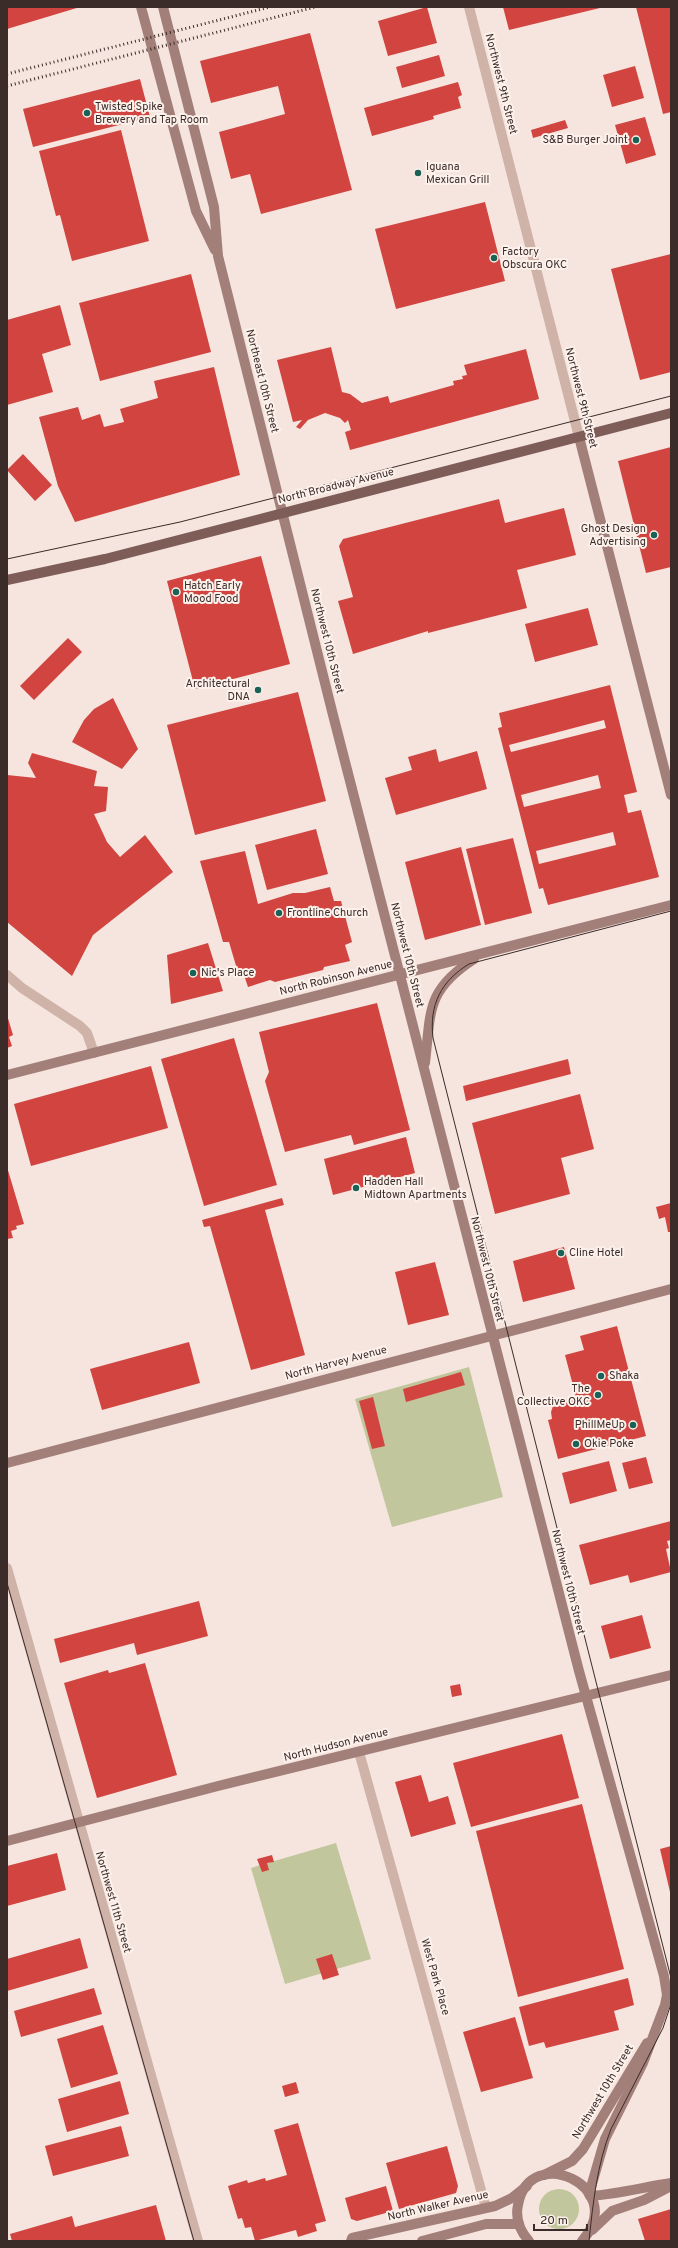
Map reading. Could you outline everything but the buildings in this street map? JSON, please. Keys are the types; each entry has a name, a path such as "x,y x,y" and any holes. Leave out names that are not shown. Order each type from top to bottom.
{"main road":[{"name":"North Broadway Avenue","path":"7,580 106,559 283,512 671,413"}],"street":[{"name":"Northeast 10th Street","path":"142,7 196,211 218,256"},
{"name":"Northeast 10th Street","path":"163,7 214,207 218,256 283,512"},
{"name":"Northwest 9th Street","path":"469,7 671,795"},
{"name":"Northwest 10th Street","path":"283,512 332,715 585,1695 664,1976 667,1995 657,2029 643,2063 605,2139 590,2195"},
{"name":"North Robinson Avenue","path":"7,1075 671,905"},
{"path":"424,1069 431,1015 438,991 456,970 482,954"},
{"path":"7,975 22,988 80,1026 86,1033 94,1052"},
{"name":"North Harvey Avenue","path":"7,1463 671,1289"},
{"name":"Northwest 11th Street","path":"7,1568 78,1823 198,2241"},
{"name":"North Hudson Avenue","path":"7,1841 585,1695 671,1675"},
{"name":"West Park Place","path":"359,1752 486,2208"},
{"name":"Northwest 10th Street","path":"527,2186 544,2175 572,2161 583,2149 634,2061 657,2029"},
{"path":"544,2175 556,2173 568,2176 579,2181 590,2195 594,2214 585,2238"},
{"path":"590,2195 615,2194 640,2188 671,2184"},
{"path":"585,2238 612,2211 644,2200 671,2184"},
{"path":"524,2241 517,2213 518,2201 527,2186"},
{"name":"North Walker Avenue","path":"351,2241 352,2238 486,2208 506,2202 527,2186"},
{"path":"422,2241 486,2224 520,2227"},
{"path":"520,2227 529,2241"}],"green space":[{"path":"469,1367 503,1497 392,1527 355,1399"},
{"path":"336,1843 371,1959 285,1984 251,1868"},
{"path":"559,2189 567,2191 573,2195 577,2201 579,2209 577,2217 573,2223 567,2227 559,2229 551,2227 545,2223 541,2217 539,2209 541,2201 545,2195 551,2191"}],"tram line":[{"path":"7,559 180,522 671,396"},
{"path":"671,911 469,964 451,978 444,986 435,1005 432,1026 433,1038 671,1978"},
{"path":"7,1583 194,2241"},
{"path":"589,2241 596,2184 606,2143 611,2129 663,2028 671,2004"}],"railway":[{"path":"7,74 270,7"},
{"path":"7,86 315,7"}],"place":[{"name":"Twisted Spike Brewery and Tap Room","path":"87,113"},
{"name":"S&B Burger Joint","path":"636,140"},
{"name":"Iguana Mexican Grill","path":"418,173"},
{"name":"Factory Obscura OKC","path":"494,258"},
{"name":"Ghost Design Advertising","path":"654,535"},
{"name":"Hatch Early Mood Food","path":"176,592"},
{"name":"Architectural DNA","path":"258,690"},
{"name":"Frontline Church","path":"279,913"},
{"name":"Nic's Place","path":"193,973"},
{"name":"Hadden Hall Midtown Apartments","path":"356,1188"},
{"name":"Cline Hotel","path":"561,1253"},
{"name":"Shaka","path":"601,1376"},
{"name":"The Collective OKC","path":"598,1395"},
{"name":"PhillMeUp","path":"633,1425"},
{"name":"Okie Poke","path":"576,1444"}]}
